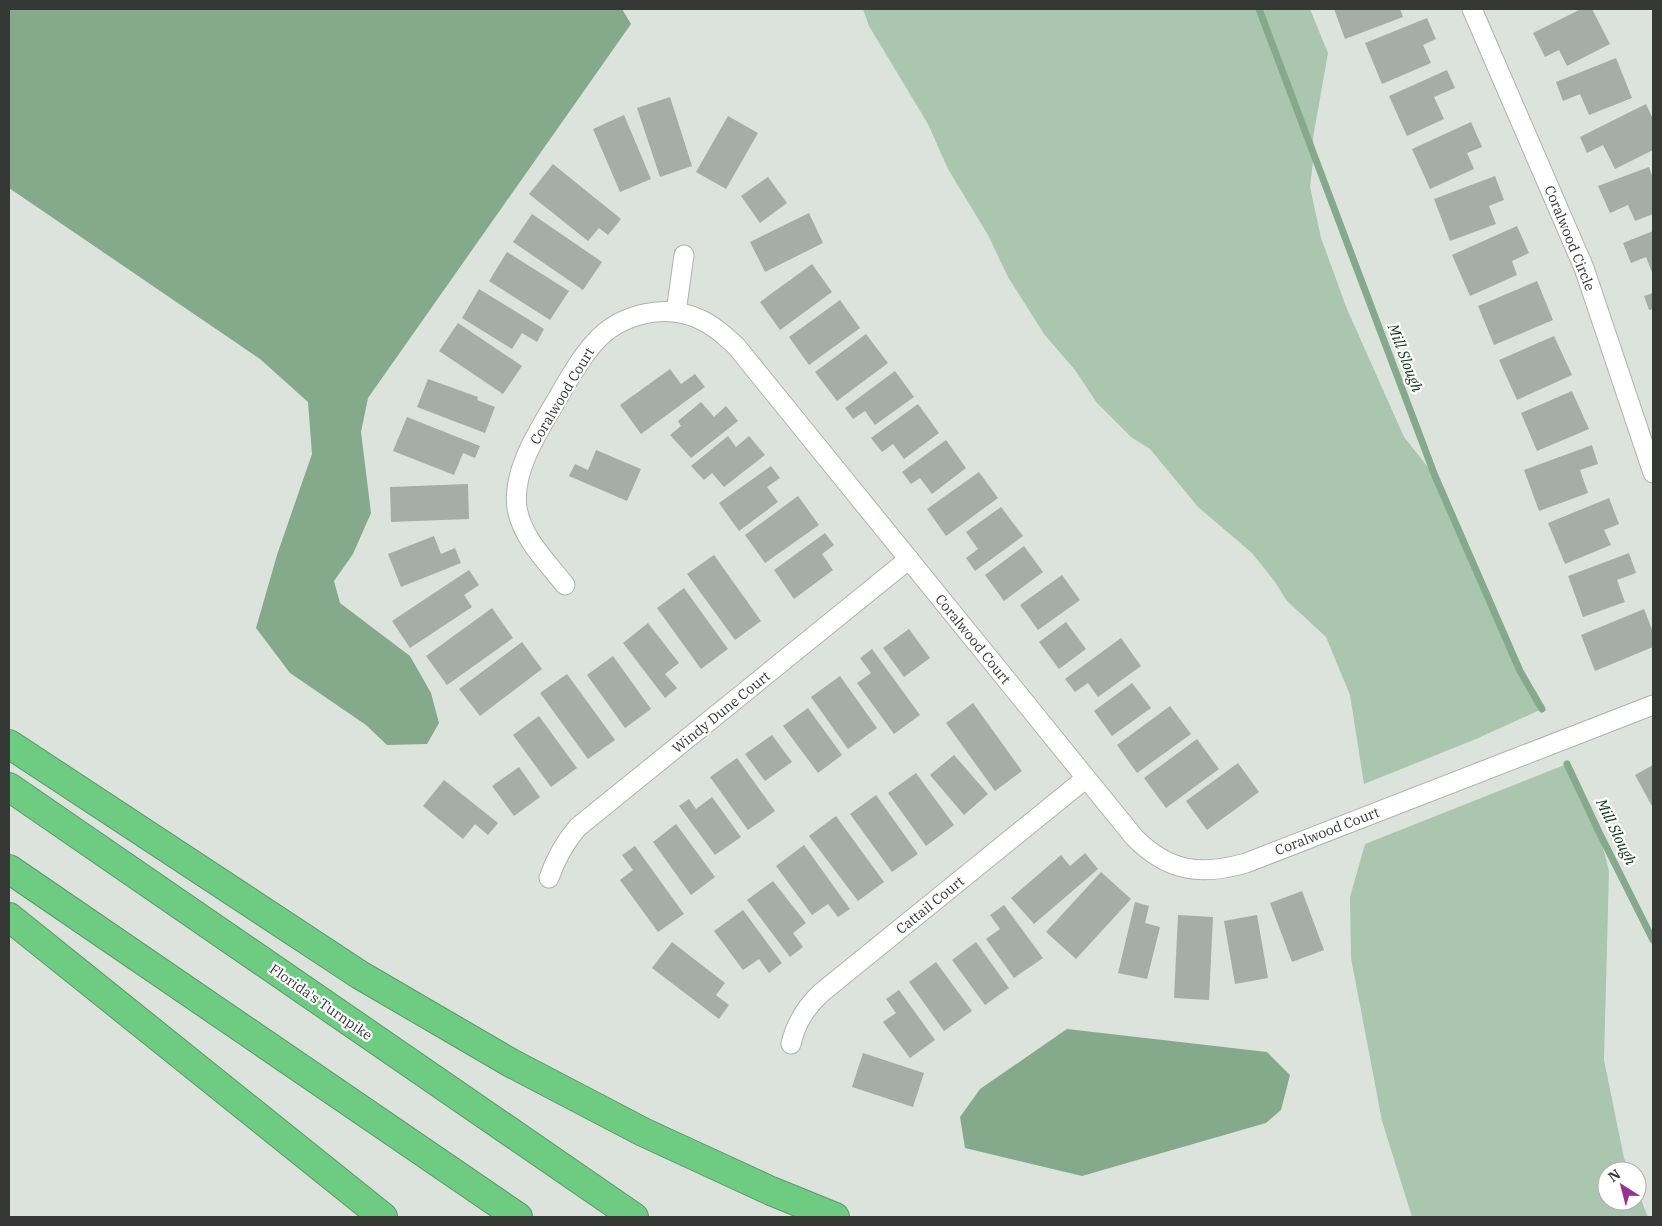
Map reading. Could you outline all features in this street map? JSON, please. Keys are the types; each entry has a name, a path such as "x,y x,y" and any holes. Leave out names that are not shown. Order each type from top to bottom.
{"highway":[{"path":"9,744 360,975 511,1063 643,1132 771,1191 835,1217"},
{"name":"Florida's Turnpike","path":"9,787 634,1217"},
{"path":"9,869 518,1217"},
{"path":"9,917 383,1217"}],"street":[{"name":"Coralwood Circle","path":"1472,9 1584,268 1653,473"},
{"path":"676,312 684,255"},
{"name":"Coralwood Court","path":"565,585 525,531 520,519 517,493 524,464 541,426 575,369 596,342 612,328 631,317 660,312 676,312 700,319 736,346 1134,837 1154,856 1180,868 1212,870 1246,863 1653,705"},
{"name":"Windy Dune Court","path":"549,878 560,851 578,827 909,559"},
{"name":"Cattail Court","path":"791,1044 800,1018 821,993 1086,779"}],"shaded area":[{"path":"9,9 622,9 631,24 368,398 361,432 371,513 353,554 334,581 340,603 410,656 431,693 439,723 427,744 387,745 366,725 290,673 256,628 277,555 312,454 308,402 260,359 9,188"},
{"name":"Mill Slough","path":"863,9 1310,9 1328,53 1313,138 1314,153 1310,187 1321,238 1347,309 1404,437 1435,476 1520,671 1542,709 1476,739 1364,784 1350,695 1326,637 1287,601 1252,553 1198,507 1150,449 1131,437 1097,403 1075,370 1044,334 1008,277 988,235 948,169 928,124 869,26"},
{"name":"Mill Slough","path":"1567,764 1599,832 1609,871 1604,1060 1625,1161 1597,1161 1597,1211 1646,1211 1648,1217 1412,1217 1382,1121 1351,958 1350,897 1365,844"},
{"path":"1067,1029 1267,1052 1290,1075 1281,1110 1266,1123 1082,1176 965,1148 960,1117 980,1089"}],"building":[{"path":"1334,9 1400,9 1403,17 1345,39"},
{"path":"1581,9 1592,9 1610,44 1567,66 1559,50 1545,57 1533,33"},
{"path":"1427,18 1436,39 1423,45 1431,63 1382,84 1365,43"},
{"path":"1616,58 1632,98 1589,115 1580,94 1563,101 1556,82"},
{"path":"1447,70 1455,88 1434,97 1444,119 1407,136 1389,96"},
{"path":"670,97 692,166 660,177 637,108"},
{"path":"1646,104 1653,119 1653,150 1615,169 1603,145 1587,153 1580,137"},
{"path":"624,115 651,179 620,192 593,129"},
{"path":"728,116 758,133 726,189 696,172"},
{"path":"1471,122 1482,147 1467,153 1474,169 1430,189 1412,149"},
{"path":"553,164 621,219 608,235 599,228 588,241 529,194"},
{"path":"1649,167 1653,178 1653,214 1635,221 1628,205 1610,213 1598,186"},
{"path":"1495,176 1504,200 1489,206 1496,224 1450,241 1434,199"},
{"path":"768,177 787,203 760,223 741,196"},
{"path":"809,213 823,243 765,272 750,242"},
{"path":"532,214 602,262 583,290 513,242"},
{"path":"1517,226 1529,253 1512,261 1517,275 1470,296 1452,255"},
{"path":"1653,231 1653,275 1646,257 1631,263 1623,243"},
{"path":"507,252 569,291 550,320 489,281"},
{"path":"812,264 832,292 780,330 760,302"},
{"path":"1537,281 1553,320 1494,345 1478,306"},
{"path":"479,289 544,329 537,342 522,333 512,349 462,318"},
{"path":"1653,293 1653,309 1649,310 1644,296"},
{"path":"840,300 860,328 809,365 789,337"},
{"path":"458,323 522,366 503,394 439,351"},
{"path":"866,334 888,363 837,401 815,372"},
{"path":"1554,336 1572,375 1517,400 1499,360"},
{"path":"670,369 681,384 695,374 705,387 641,434 620,405"},
{"path":"895,371 914,397 875,425 865,411 853,419 845,408"},
{"path":"428,379 478,397 477,400 495,407 485,433 417,407"},
{"path":"1572,391 1589,429 1537,451 1521,413"},
{"path":"701,402 714,417 726,406 738,421 691,458 670,435 681,426 678,421"},
{"path":"918,404 939,433 904,459 893,444 882,452 871,438"},
{"path":"407,417 480,446 475,458 463,453 454,475 393,451"},
{"path":"728,436 736,447 749,436 765,455 724,487 712,473 704,480 691,466"},
{"path":"946,440 966,468 932,494 920,478 911,484 902,472"},
{"path":"1592,445 1598,464 1580,470 1588,493 1539,511 1524,470"},
{"path":"596,450 641,469 627,501 569,476 575,464 588,470"},
{"path":"771,466 780,478 767,487 778,502 739,531 719,503"},
{"path":"979,472 998,498 946,536 927,509"},
{"path":"468,484 469,519 391,522 390,487"},
{"path":"798,496 819,525 765,563 745,535"},
{"path":"1609,498 1619,524 1604,530 1611,545 1565,564 1548,523"},
{"path":"1001,507 1023,536 975,571 966,558 978,549 966,532"},
{"path":"825,533 834,545 822,554 833,570 794,599 774,570"},
{"path":"434,536 441,554 455,548 461,563 401,587 388,554"},
{"path":"1024,546 1043,572 1004,601 985,575"},
{"path":"1629,553 1636,573 1617,580 1625,602 1583,617 1568,576"},
{"path":"714,555 761,621 735,640 687,574"},
{"path":"469,570 479,585 464,595 472,607 410,648 392,621"},
{"path":"1062,575 1080,600 1038,630 1020,605"},
{"path":"684,588 728,649 701,669 657,608"},
{"path":"492,608 513,638 447,685 426,656"},
{"path":"1644,609 1653,632 1653,647 1595,671 1581,635"},
{"path":"1066,622 1086,649 1059,669 1039,642"},
{"path":"648,623 679,663 665,674 677,688 665,698 623,643"},
{"path":"909,629 930,658 904,677 883,648"},
{"path":"1121,638 1141,666 1098,697 1088,683 1075,692 1065,679"},
{"path":"522,642 542,669 480,716 459,689"},
{"path":"872,649 920,715 894,734 857,683 871,673 860,658"},
{"path":"613,656 651,709 625,728 587,675"},
{"path":"567,674 615,740 588,759 540,693"},
{"path":"840,676 877,728 848,749 811,697"},
{"path":"1132,683 1151,708 1112,736 1094,711"},
{"path":"973,703 1022,771 995,791 946,723"},
{"path":"1170,706 1191,734 1137,773 1117,745"},
{"path":"808,708 842,755 818,773 783,726"},
{"path":"539,716 577,768 551,787 513,735"},
{"path":"772,735 792,762 765,781 745,754"},
{"path":"1197,739 1219,769 1166,808 1144,778"},
{"path":"954,755 988,794 964,815 930,775"},
{"path":"737,758 775,811 748,830 710,777"},
{"path":"1238,763 1259,792 1207,830 1186,801"},
{"path":"1653,765 1653,808 1635,775"},
{"path":"519,767 540,797 514,816 492,786"},
{"path":"916,773 954,825 926,846 888,793"},
{"path":"444,780 498,823 488,835 475,824 463,839 423,806"},
{"path":"876,795 918,854 892,872 850,814"},
{"path":"712,797 741,837 715,855 679,806 689,799 696,809"},
{"path":"836,816 884,882 858,901 809,836"},
{"path":"676,824 715,877 691,895 653,842"},
{"path":"804,845 850,909 838,917 828,904 812,915 776,866"},
{"path":"635,846 684,914 658,932 620,880 633,870 622,855"},
{"path":"1085,853 1098,869 1034,924 1011,898 1061,855 1070,866"},
{"path":"1101,872 1131,899 1076,959 1046,932"},
{"path":"773,881 806,923 793,933 803,947 790,957 747,900"},
{"path":"1302,891 1324,950 1292,962 1270,903"},
{"path":"1135,902 1149,906 1145,923 1160,927 1147,979 1118,973"},
{"path":"1004,905 1043,958 1014,978 986,939 1000,929 990,915"},
{"path":"743,910 782,963 769,973 759,959 743,970 714,931"},
{"path":"1178,915 1213,917 1209,1000 1174,998"},
{"path":"1257,915 1268,978 1235,984 1224,921"},
{"path":"672,942 725,983 716,995 729,1005 719,1019 652,968"},
{"path":"976,942 1009,988 985,1005 952,960"},
{"path":"936,962 972,1011 944,1031 909,982"},
{"path":"899,990 935,1040 910,1058 883,1022 896,1013 886,999"},
{"path":"863,1053 924,1073 913,1107 852,1087"}],"waterway":[{"name":"Mill Slough","path":"1259,9 1435,476 1520,671 1542,709"},
{"name":"Mill Slough","path":"1567,764 1653,940"}]}
